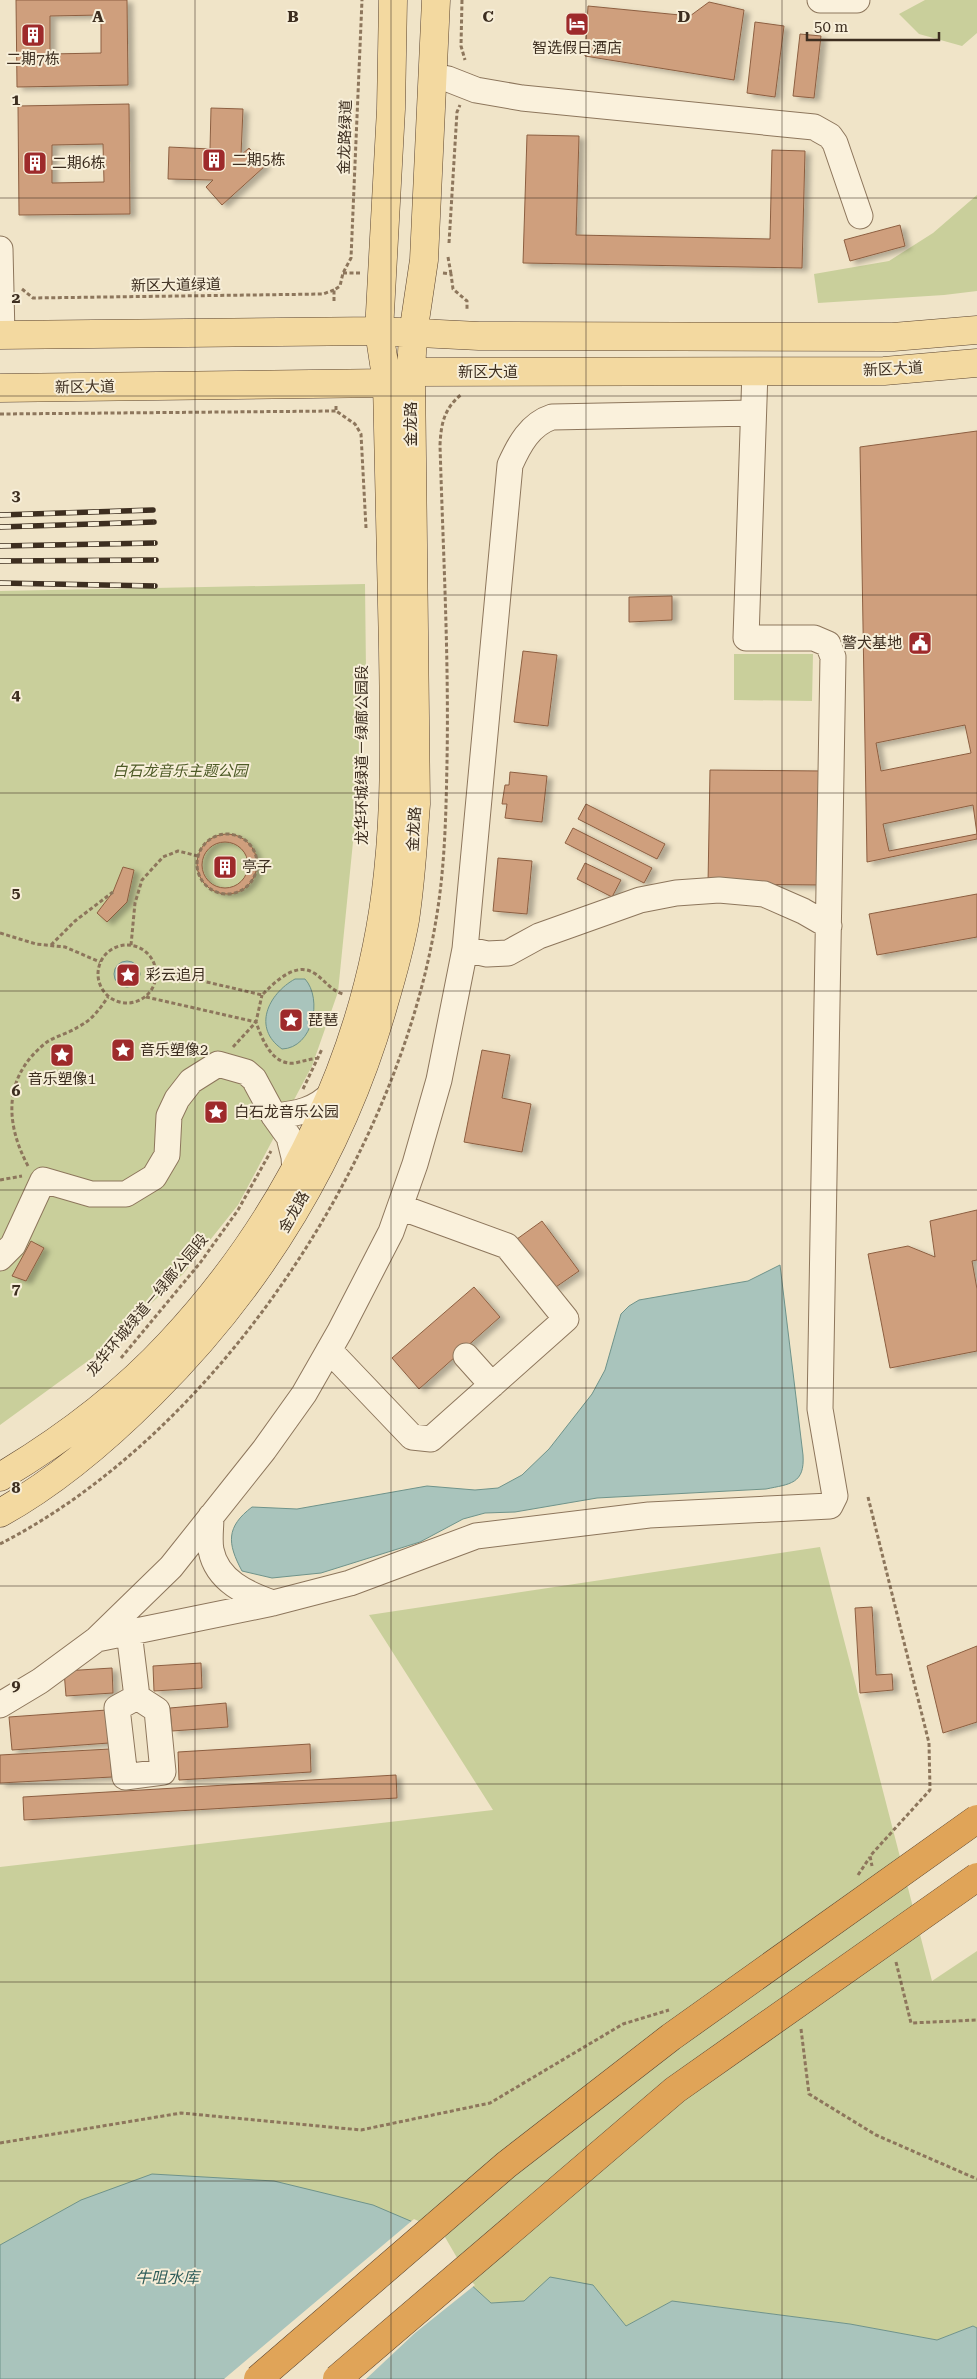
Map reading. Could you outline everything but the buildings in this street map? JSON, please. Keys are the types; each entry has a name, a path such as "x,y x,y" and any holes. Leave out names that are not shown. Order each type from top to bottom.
{"highway":[{"path":"258,2379 514,2159 671,2037 977,1819"},
{"path":"337,2379 675,2090 977,1877"}],"main road":[{"name":"金龙路","path":"0,1513 52,1480 131,1414 203,1340 270,1253 325,1157 372,1044 404,922 412,866 416,751 399,377 379,331 391,109 393,0"},
{"name":"金龙路","path":"0,1477 80,1425 169,1344 239,1259 273,1209 294,1171 332,1093 356,1025 369,978 381,922 392,832 399,377 413,334 424,260 436,0"},
{"path":"1,335 379,331 413,334 893,337 977,330"},
{"name":"新区大道","path":"0,388 399,377 754,371 884,371 977,363"}],"street":[{"path":"820,0 857,0"},
{"path":"432,76 448,79 476,90 522,98 814,127 830,136 835,143 860,216"},
{"path":"0,249 1,335"},
{"path":"97,1639 273,1603 350,1583 476,1536 649,1515 830,1506 835,1496 820,1410 833,657 828,644 814,638 746,638 754,371"},
{"path":"0,1705 40,1681 97,1639 171,1567 264,1450 304,1394 391,1232 415,1164 439,1080 465,949 510,465 521,441 542,420 552,417 753,413"},
{"path":"465,949 487,954 508,953 539,936 640,900 676,893 719,890 764,894 803,911 829,926"},
{"path":"0,1258 13,1245 38,1177 91,1194 126,1194 154,1177 167,1155 170,1116 177,1099 192,1081 218,1064 246,1072 254,1079 274,1116 289,1137 294,1157 294,1171"},
{"path":"274,1116 291,1114 314,1107 332,1093"},
{"path":"329,1350 412,1437 431,1439 566,1319 507,1246 400,1206"},
{"path":"466,1356 492,1385"},
{"path":"211,1516 211,1550 218,1568 232,1584 249,1594 273,1603"},
{"path":"129,1632 137,1697"}],"path":[{"name":"金龙路绿道","path":"334,290 340,286 343,273 351,258 362,0"},
{"path":"462,0 461,46 465,60"},
{"path":"461,102 457,112 448,260 453,289 467,301 467,311"},
{"path":"343,273 360,273"},
{"path":"439,273 451,274"},
{"name":"新区大道绿道","path":"21,289 33,298 323,294 334,290"},
{"path":"334,290 334,302"},
{"path":"336,406 336,411"},
{"path":"0,414 336,411 354,424 361,434 366,533"},
{"path":"230,834 239,836 254,849 257,858 255,877 250,885 233,894 223,895 213,892 199,876 196,866 198,856 202,846 210,839 230,834"},
{"path":"131,945 133,911 142,880 163,857 178,852 198,856"},
{"path":"51,946 75,921 113,892"},
{"path":"0,933 36,944 65,947 100,962"},
{"path":"131,945 147,953 156,970 156,980 152,990 146,997 127,1004 108,998 98,981 100,962 112,949 131,945"},
{"path":"156,970 262,995"},
{"path":"218,1064 256,1022 262,995 283,976 301,970 313,972 328,986 343,994"},
{"path":"340,1002 345,984"},
{"path":"146,997 256,1022"},
{"path":"0,1180 38,1177 17,1145 11,1110 15,1079 32,1056 48,1042 79,1027 96,1015 108,998"},
{"path":"256,1022 266,1049 280,1059 294,1063 305,1059 319,1058"},
{"path":"301,1097 303,1088 325,1043"},
{"name":"龙华环城绿道－绿廊公园段","path":"114,1365 200,1263 238,1210 274,1147"},
{"path":"868,1497 930,1743 930,1790 870,1856 875,1875"},
{"path":"895,1958 911,2023 977,2020"},
{"path":"0,2143 181,2113 362,2130 490,2103 623,2024 671,2010"},
{"path":"800,2020 809,2094 876,2135 977,2179"}],"green space":[{"path":"925,0 977,0 977,33 962,46 919,34 899,14"},
{"path":"977,195 977,291 944,295 818,303 814,274 889,261 933,233"},
{"name":"白石龙音乐主题公园","path":"365,584 366,672 357,802 338,992 312,1066 238,1205 183,1274 92,1358 0,1425 0,591"},
{"path":"734,654 813,654 812,701 734,700"},
{"path":"820,1547 932,1981 977,1951 977,2328 973,2326 937,2340 850,2324 672,2301 626,2326 593,2285 524,2301 491,2303 468,2282 0,2245 0,1867 493,1810 369,1615"}],"water":[{"path":"127,961 136,965 140,974 136,983 127,987 118,983 114,974 118,965"},
{"path":"295,979 305,979 310,988 314,1010 312,1021 308,1032 301,1040 293,1047 282,1049 273,1041 268,1031 266,1022 267,1012 277,993"},
{"path":"780,1265 803,1455 801,1472 789,1484 766,1489 597,1498 515,1512 485,1513 463,1519 420,1542 321,1573 272,1578 242,1571 232,1544 233,1529 243,1514 252,1507 297,1509 427,1486 475,1490 498,1488 522,1475 549,1449 592,1394 605,1370 621,1314 629,1306 639,1300 748,1281"},
{"name":"牛咀水库","path":"152,2174 274,2181 373,2205 441,2234 468,2282 491,2303 524,2301 550,2277 593,2285 626,2326 672,2301 850,2324 937,2340 973,2326 977,2328 977,2379 0,2379 0,2245 81,2200"}],"pier":[{"path":"414,2219 442,2232 470,2280 475,2285 415,2333 366,2379 224,2379"}],"railway":[{"path":"0,515 153,510"},
{"path":"0,527 154,522"},
{"path":"0,546 155,543"},
{"path":"0,561 156,560"},
{"path":"0,583 155,586"}],"place":[{"name":"智选假日酒店","path":"577,24"},
{"name":"二期7栋","path":"33,35"},
{"name":"二期5栋","path":"214,160"},
{"name":"二期6栋","path":"35,163"},
{"name":"警犬基地","path":"920,643"},
{"name":"亭子","path":"225,867"},
{"name":"彩云追月","path":"128,975"},
{"name":"琵琶","path":"291,1020"},
{"name":"音乐塑像2","path":"123,1050"},
{"name":"音乐塑像1","path":"62,1055"},
{"name":"白石龙音乐公园","path":"216,1112"}]}
